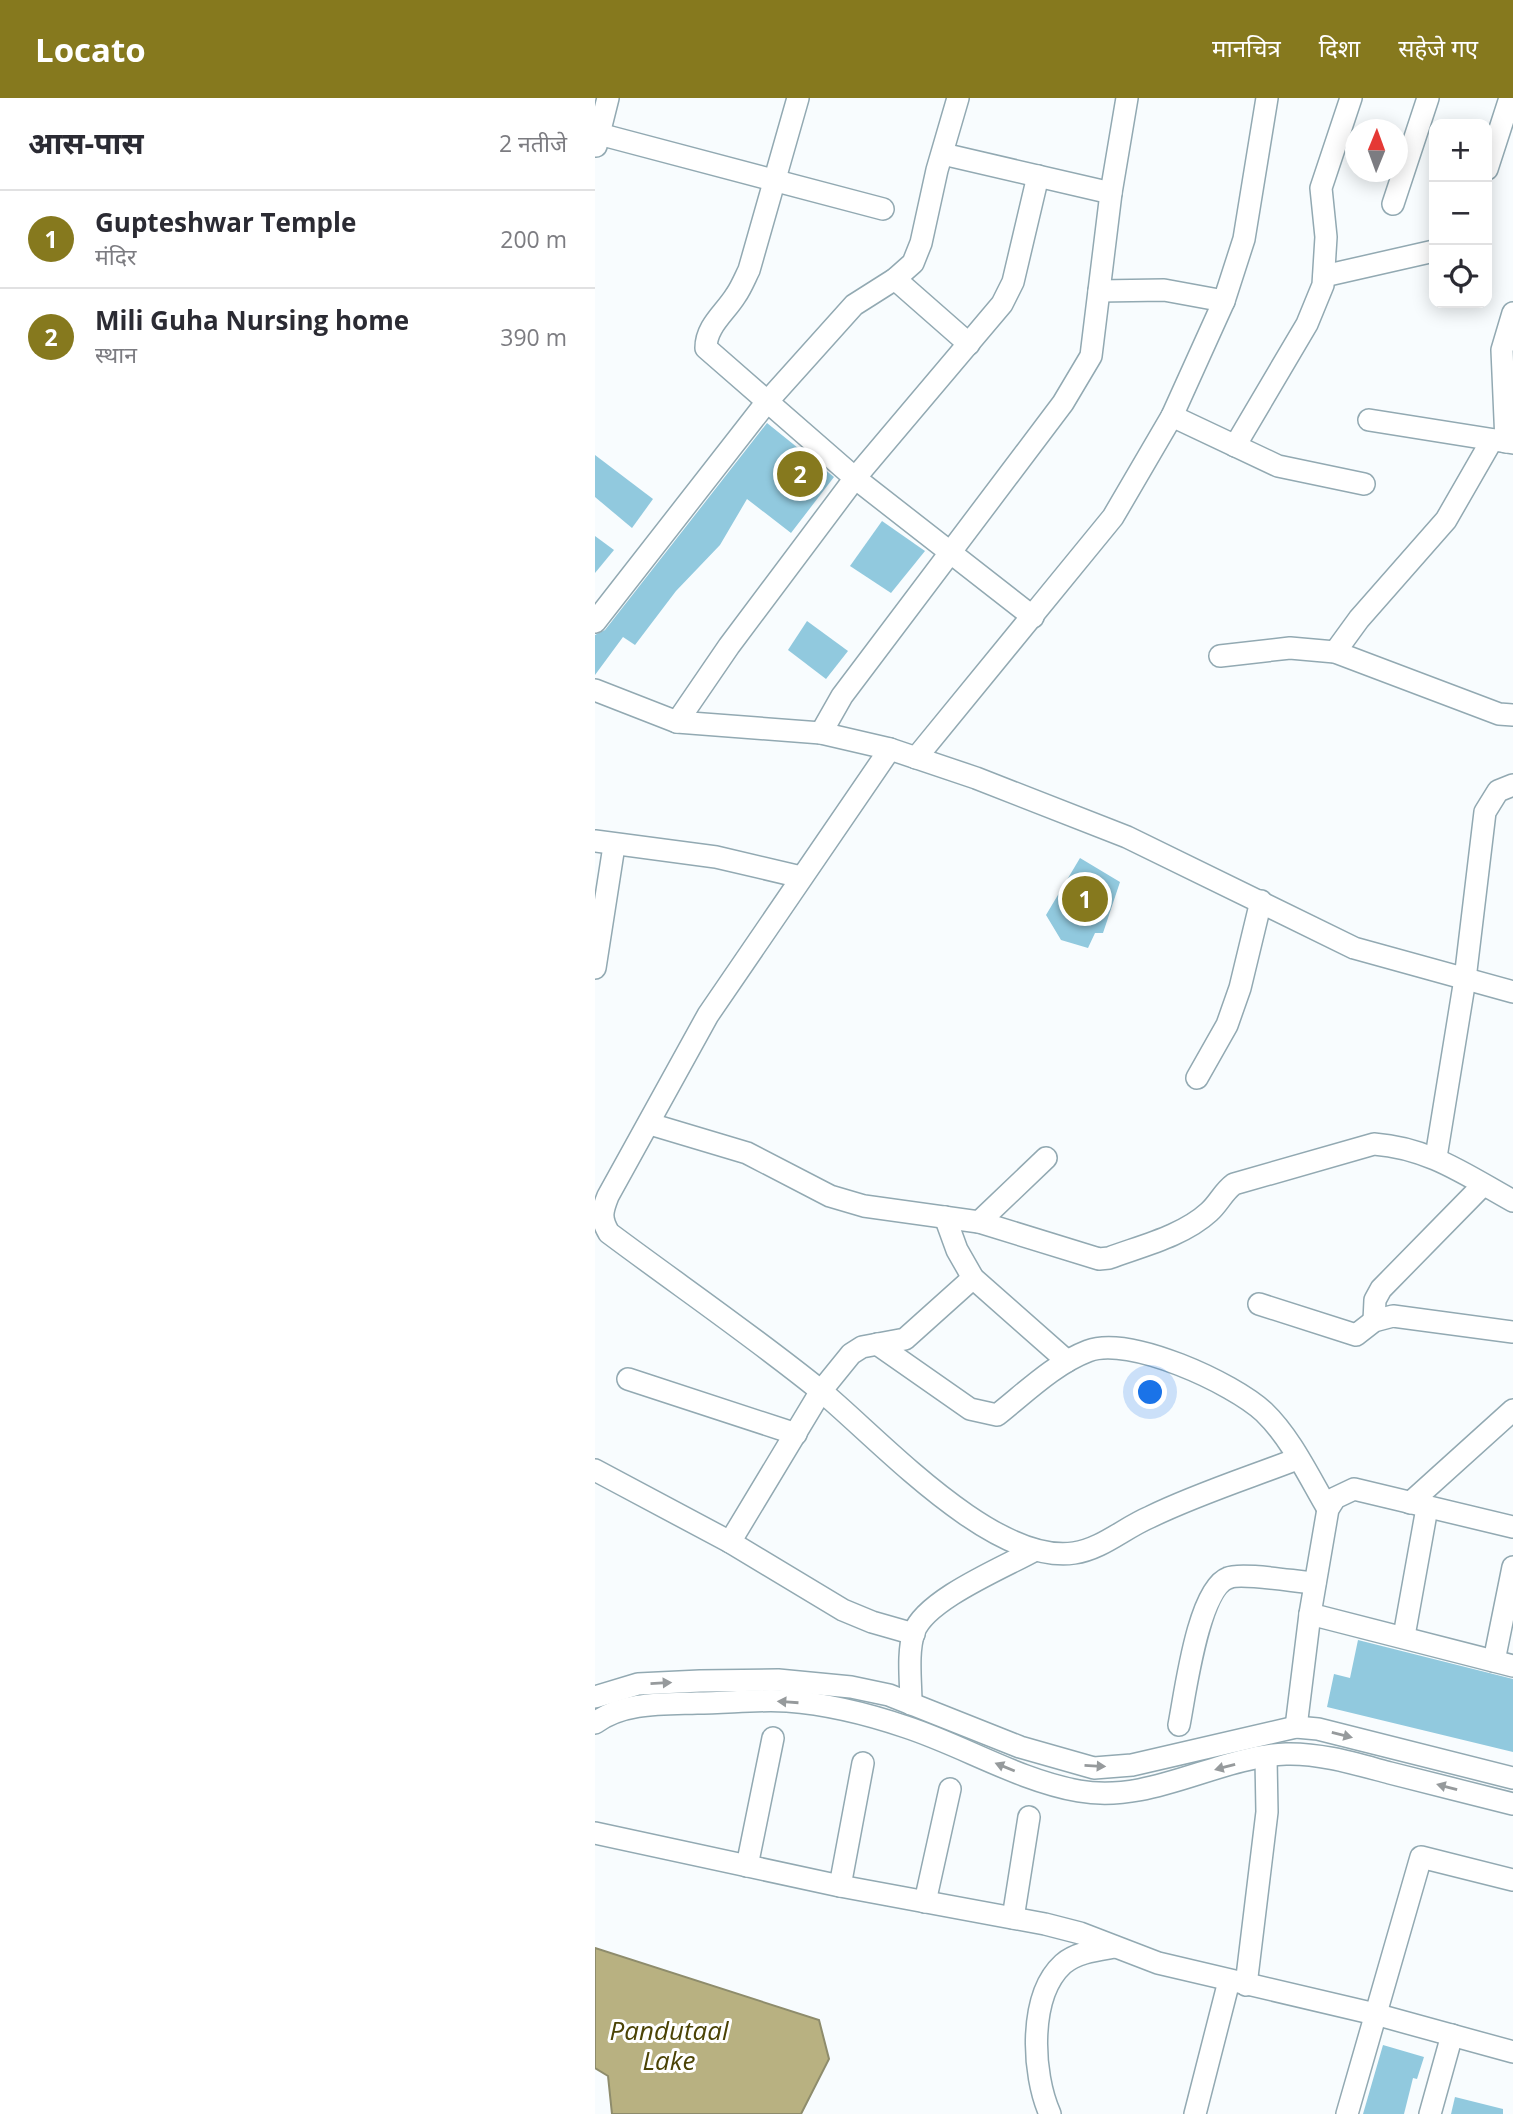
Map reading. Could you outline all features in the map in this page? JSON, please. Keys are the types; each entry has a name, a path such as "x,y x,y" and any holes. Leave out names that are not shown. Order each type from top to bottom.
{"street":[{"path":"608,98 597,141 883,209"},
{"path":"798,98 776,183 743,282 706,338 706,348 711,356 855,478 1033,617"},
{"path":"595,622 766,403 854,305 895,279 913,263 921,243 958,98"},
{"path":"821,733 842,696 1063,404 1091,356 1111,193 1127,98"},
{"path":"916,758 1113,517 1172,416 1224,301 1244,239 1267,98"},
{"path":"1235,446 1307,324 1324,276 1326,237 1321,188 1351,98"},
{"path":"1393,204 1427,98"},
{"path":"1492,154 1510,98"},
{"path":"943,154 1111,193"},
{"path":"677,722 729,646 855,478 1002,304 1013,282 1038,176"},
{"path":"1324,276 1429,252"},
{"path":"895,279 969,344"},
{"path":"1099,291 1164,290 1224,301"},
{"path":"1335,652 1359,619 1446,520 1504,441 1502,350 1513,313"},
{"path":"1172,416 1298,472 1364,484"},
{"path":"1370,420 1504,441"},
{"path":"1220,656 1290,648 1335,652 1499,714 1513,715"},
{"path":"595,690 677,722 821,733 890,749 1127,837 1354,948 1513,992"},
{"path":"890,749 708,1015 650,1124 602,1193 601,1213 609,1233 821,1391 936,1494 980,1523 1035,1550 1058,1554 1093,1549 1148,1517 1297,1459"},
{"path":"1436,1157 1465,979 1485,812 1490,799 1498,791 1513,785"},
{"path":"595,968 605,844 716,857 801,877"},
{"path":"1197,1078 1227,1025 1261,901"},
{"path":"650,1124 747,1153 830,1196 864,1206 979,1222 1087,1257 1109,1258 1191,1225 1210,1211 1225,1190 1234,1184 1374,1144 1394,1146 1436,1157 1513,1201"},
{"path":"979,1222 1046,1158"},
{"path":"1374,1321 1375,1300 1381,1289 1483,1185"},
{"path":"945,1217 957,1250 973,1278 1067,1361"},
{"path":"730,1542 821,1391 851,1354 877,1344 905,1339 973,1278"},
{"path":"1259,1304 1349,1334 1363,1332 1374,1321 1393,1316 1513,1332"},
{"path":"877,1344 970,1409 997,1415 1067,1361 1090,1350 1120,1348 1149,1354 1217,1382 1247,1398 1265,1413 1328,1509"},
{"path":"628,1379 796,1434"},
{"path":"1404,1636 1418,1506 1513,1410"},
{"path":"595,1470 730,1542 843,1610 914,1634"},
{"path":"1296,1727 1310,1614 1328,1509 1343,1492 1354,1489 1513,1527"},
{"path":"911,1704 914,1634 927,1614 947,1599 1035,1550"},
{"path":"1310,1614 1504,1663 1513,1567"},
{"path":"1179,1725 1203,1615 1220,1583 1234,1576 1315,1583"},
{"path":"595,1697 638,1684 778,1680 851,1688 911,1704 1020,1747 1094,1768 1132,1765 1296,1727 1318,1729 1513,1778"},
{"path":"595,1723 620,1710 660,1704 787,1701 860,1713 896,1724 1050,1785 1082,1792 1113,1793 1155,1787 1266,1758 1307,1755 1352,1763 1513,1804"},
{"path":"747,1866 773,1738"},
{"path":"1195,2114 1237,1983 1267,1812 1266,1758"},
{"path":"840,1886 863,1763"},
{"path":"925,1902 950,1789"},
{"path":"1013,1918 1030,1816"},
{"path":"595,1833 840,1886 1080,1933 1158,1963 1375,2014 1513,2052"},
{"path":"1347,2114 1421,1857 1513,1880"},
{"path":"1051,2114 1044,2100 1037,2055 1041,2008 1051,1979 1064,1963 1084,1953 1115,1947"},
{"path":"1430,2114 1452,2035"}],"water":[{"name":"Pandutaal Lake","path":"595,1948 819,2020 829,2059 801,2114 612,2114 608,2076 595,2068"}],"building":[{"path":"767,423 834,477 791,533 747,499 720,545 676,591 635,645 623,637 595,675 595,635 605,630"},
{"path":"595,455 653,499 632,528 595,497"},
{"path":"882,521 925,551 891,593 850,566"},
{"path":"595,536 614,550 595,573"},
{"path":"807,621 848,651 826,679 788,650"},
{"path":"1080,858 1120,882 1103,933 1095,933 1088,948 1061,940 1046,915"},
{"path":"1358,1640 1513,1679 1513,1752 1327,1707 1334,1674 1350,1678"},
{"path":"1383,2045 1424,2057 1417,2079 1413,2078 1404,2114 1363,2114"},
{"path":"1455,2097 1503,2109 1503,2114 1451,2114"}],"place":[{"name":"Mili Guha Nursing home","path":"800,474"},
{"name":"Gupteshwar Temple","path":"1085,899"}]}
